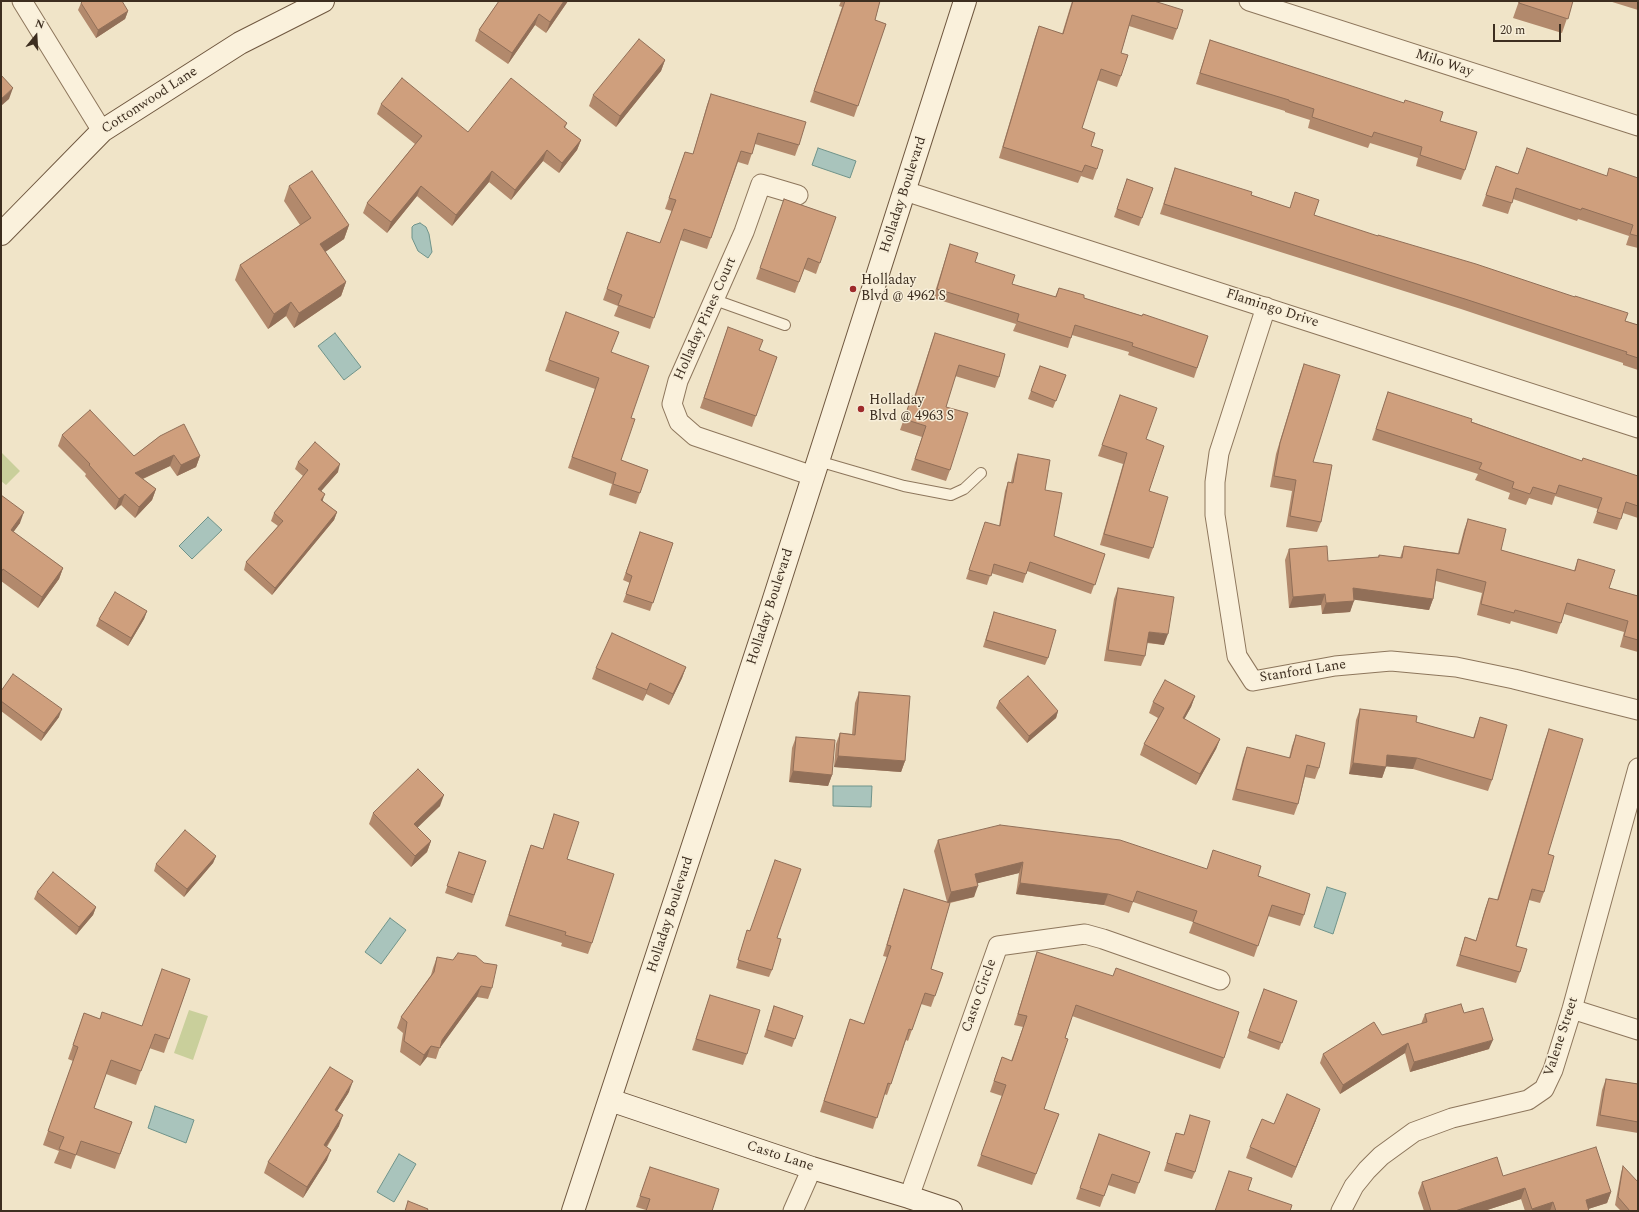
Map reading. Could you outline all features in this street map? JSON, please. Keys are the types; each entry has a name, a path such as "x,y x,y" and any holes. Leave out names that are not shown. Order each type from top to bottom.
{"main road":[{"name":"Cottonwood Lane","path":"1,234 102,131 240,43 323,1"},
{"name":"Holladay Boulevard","path":"573,1211 816,469 965,1"},
{"name":"Casto Lane","path":"610,1100 812,1168 951,1211"}],"street":[{"path":"22,1 102,131"},
{"name":"Milo Way","path":"1250,1 1638,126"},
{"name":"Holladay Pines Court","path":"798,195 761,184 744,232 715,300 678,380 672,404 678,422 696,436 816,469"},
{"name":"Flamingo Drive","path":"905,191 1638,428"},
{"name":"Stanford Lane","path":"1266,307 1219,452 1214,482 1216,515 1237,656 1253,681 1335,666 1391,661 1464,669 1514,679 1638,710"},
{"name":"Valene Street","path":"1341,1211 1354,1186 1367,1170 1392,1147 1414,1132 1452,1118 1519,1103 1537,1095 1544,1089 1553,1070 1572,1009 1638,768"},
{"name":"Casto Circle","path":"909,1197 998,946 1085,934 1103,938 1220,980"},
{"path":"1572,1009 1638,1030"},
{"path":"794,1211 812,1168"}],"lane":[{"path":"715,300 785,325"},
{"path":"816,469 951,495 964,489 981,473"}],"green space":[{"path":"1,452 20,471 6,485 1,481"},
{"path":"189,1010 208,1016 193,1060 174,1053"}],"water":[{"path":"818,148 856,161 850,178 812,165"},
{"path":"420,223 426,227 429,234 432,252 428,258 418,251 412,238 412,227"},
{"path":"335,333 361,367 344,380 318,346"},
{"path":"208,517 222,530 192,559 179,546"},
{"path":"833,786 872,786 871,807 833,806"},
{"path":"1327,887 1346,893 1333,934 1314,927"},
{"path":"390,918 406,930 381,964 365,952"},
{"path":"155,1106 194,1120 186,1143 148,1128"},
{"path":"399,1154 416,1164 394,1202 377,1192"}],"building":[{"path":"83,1 122,1 128,11 98,30 81,3"},
{"path":"499,1 564,1 550,22 539,14 512,53 479,30"},
{"path":"845,1 880,1 875,20 886,24 858,106 814,91"},
{"path":"1073,1 1154,1 1183,10 1177,29 1132,15 1121,53 1128,55 1121,76 1101,69 1082,128 1095,133 1091,146 1103,150 1097,169 1085,165 1082,172 1003,147 1039,26 1063,34"},
{"path":"1519,1 1573,1 1568,19 1519,3"},
{"path":"639,39 665,60 620,116 593,95"},
{"path":"1210,40 1404,103 1405,100 1443,112 1440,121 1477,132 1465,170 1420,155 1422,147 1374,132 1372,137 1312,117 1314,109 1200,73"},
{"path":"1,75 13,88 1,99"},
{"path":"402,78 468,132 511,78 567,123 564,127 581,140 562,163 547,150 515,190 492,171 456,215 421,186 391,222 367,203 422,136 381,104"},
{"path":"711,94 806,122 799,145 758,133 752,154 741,151 711,238 684,229 654,318 618,305 622,295 607,289 627,232 660,243 676,200 669,198 685,152 693,154"},
{"path":"1527,148 1607,176 1609,168 1638,178 1638,236 1630,234 1633,225 1582,208 1581,210 1516,188 1512,203 1486,195 1496,166 1518,174"},
{"path":"1175,168 1252,192 1251,195 1290,208 1295,192 1319,200 1314,215 1378,236 1476,264 1628,313 1625,321 1638,325 1638,358 1626,354 1627,352 1465,299 1164,204"},
{"path":"312,171 349,225 320,244 346,282 299,313 291,302 274,314 240,265 311,218 289,186"},
{"path":"1127,179 1153,188 1142,218 1117,209"},
{"path":"784,199 836,217 820,263 808,258 799,282 760,268"},
{"path":"950,244 978,253 975,262 1015,275 1012,284 1056,297 1059,288 1084,295 1084,298 1142,316 1143,314 1208,336 1197,368 1132,346 1133,343 1075,325 1071,338 1017,321 1019,314 937,289"},
{"path":"566,312 619,332 611,352 649,366 631,418 635,419 621,460 648,470 640,493 613,484 616,473 572,457 599,378 549,360"},
{"path":"728,327 763,340 759,350 777,357 756,416 704,398"},
{"path":"935,333 1005,354 999,377 959,365 946,407 968,413 950,470 915,459 926,426 904,419 912,396 915,397"},
{"path":"1304,364 1340,375 1313,462 1332,465 1321,522 1290,516 1296,480 1274,476 1280,443"},
{"path":"1040,366 1066,375 1056,401 1031,391"},
{"path":"1388,392 1472,419 1471,422 1582,461 1583,458 1638,476 1638,506 1626,502 1621,519 1597,512 1602,498 1559,485 1556,494 1533,487 1530,494 1512,488 1514,482 1479,469 1482,463 1376,429"},
{"path":"1120,395 1157,408 1146,439 1164,446 1149,491 1168,497 1153,548 1104,534 1127,453 1102,445"},
{"path":"90,410 134,456 160,436 184,424 200,456 181,465 174,455 135,473 156,489 139,507 125,494 119,499 89,465 90,464 62,435"},
{"path":"315,442 340,464 318,489 325,494 321,500 337,512 275,588 246,562 283,521 274,513 308,470 298,462"},
{"path":"1018,454 1050,460 1045,490 1062,493 1054,536 1105,554 1095,585 1030,562 1026,574 994,564 991,576 969,570 985,522 1000,526 1008,482 1013,483"},
{"path":"1,495 24,512 11,530 63,568 42,597 3,569 1,572"},
{"path":"1468,519 1506,529 1501,550 1575,571 1578,559 1615,570 1609,588 1638,596 1638,640 1624,636 1628,621 1567,603 1561,623 1515,610 1514,613 1481,604 1486,582 1437,569 1433,599 1353,588 1354,601 1326,603 1325,594 1293,597 1289,549 1327,546 1328,561 1379,557 1379,555 1402,558 1404,546 1459,554"},
{"path":"640,532 673,543 653,603 626,594 632,576 626,573"},
{"path":"1118,588 1174,597 1168,634 1149,632 1145,656 1108,650"},
{"path":"115,592 147,611 131,638 99,619"},
{"path":"994,612 1056,630 1048,658 986,640"},
{"path":"612,633 686,667 673,694 650,683 647,690 596,668"},
{"path":"13,674 62,709 44,733 1,701 1,691"},
{"path":"1028,676 1058,711 1029,736 999,701"},
{"path":"1165,680 1195,696 1183,718 1220,739 1200,774 1144,744 1164,708 1153,702"},
{"path":"859,692 910,696 905,761 838,756 840,733 855,735"},
{"path":"1360,709 1417,716 1416,722 1474,738 1480,717 1507,725 1492,780 1417,758 1387,755 1386,767 1353,763"},
{"path":"1549,729 1583,739 1548,854 1554,856 1544,892 1532,889 1516,946 1527,949 1520,972 1460,955 1465,937 1476,941 1489,898 1498,900"},
{"path":"1296,735 1325,743 1319,768 1307,765 1298,804 1236,789 1247,747 1290,758"},
{"path":"796,737 835,740 832,775 793,771"},
{"path":"418,769 444,795 414,824 431,841 415,856 373,813"},
{"path":"554,814 579,822 567,859 614,874 592,943 565,935 566,932 509,915 531,845 543,849"},
{"path":"1000,825 1120,840 1207,869 1213,850 1261,866 1258,876 1310,894 1304,915 1272,905 1258,946 1193,922 1197,911 1137,891 1133,902 1108,894 1020,883 1023,862 975,874 978,886 951,892 938,840"},
{"path":"185,830 216,856 187,889 156,864"},
{"path":"459,852 486,861 474,895 447,886"},
{"path":"775,860 801,869 777,938 781,939 772,970 738,960 747,930 750,931"},
{"path":"53,872 96,907 79,927 37,892"},
{"path":"904,889 950,903 931,969 943,973 935,996 925,993 912,1030 909,1029 891,1084 888,1083 877,1118 824,1101 850,1019 864,1024 891,946 887,945"},
{"path":"1037,952 1113,976 1116,968 1239,1012 1224,1058 1076,1005 1065,1038 1068,1039 1044,1109 1059,1114 1036,1174 981,1155 1006,1085 994,1081 1002,1057 1012,1061 1027,1016 1018,1014"},
{"path":"458,953 476,956 484,963 497,965 492,988 481,986 442,1040 440,1048 431,1046 424,1055 404,1041 407,1022 401,1017 434,972 437,957 453,960"},
{"path":"162,969 190,979 169,1039 155,1034 141,1071 111,1060 94,1108 132,1122 120,1154 81,1141 76,1155 59,1149 64,1137 48,1131 78,1047 73,1045 84,1013 100,1019 102,1012 142,1026"},
{"path":"1264,989 1297,1001 1282,1043 1249,1031"},
{"path":"710,995 760,1010 747,1054 696,1039"},
{"path":"1461,1004 1464,1013 1483,1008 1493,1040 1414,1062 1408,1043 1343,1085 1323,1054 1374,1022 1382,1035 1427,1022 1425,1014"},
{"path":"774,1006 803,1016 795,1039 767,1030"},
{"path":"330,1067 353,1081 335,1110 343,1115 324,1145 331,1150 307,1187 268,1162"},
{"path":"1606,1079 1638,1084 1638,1122 1600,1115"},
{"path":"1287,1094 1320,1109 1296,1167 1250,1147 1262,1119 1274,1124"},
{"path":"1190,1115 1210,1121 1195,1172 1167,1163 1176,1133 1184,1135"},
{"path":"1099,1134 1150,1152 1139,1183 1112,1174 1104,1196 1080,1188"},
{"path":"1596,1147 1611,1192 1586,1200 1589,1211 1556,1211 1553,1202 1532,1209 1525,1188 1455,1211 1431,1211 1422,1182 1497,1157 1503,1176"},
{"path":"1623,1166 1638,1182 1638,1211 1630,1211 1618,1197"},
{"path":"650,1167 719,1189 712,1211 646,1211 650,1199 640,1196"},
{"path":"1229,1171 1252,1178 1248,1190 1292,1205 1290,1211 1215,1211"},
{"path":"408,1201 428,1209 427,1211 405,1211"}],"place":[{"name":"Holladay Blvd @ 4962 S","path":"853,289"},
{"name":"Holladay Blvd @ 4963 S","path":"861,409"}]}
